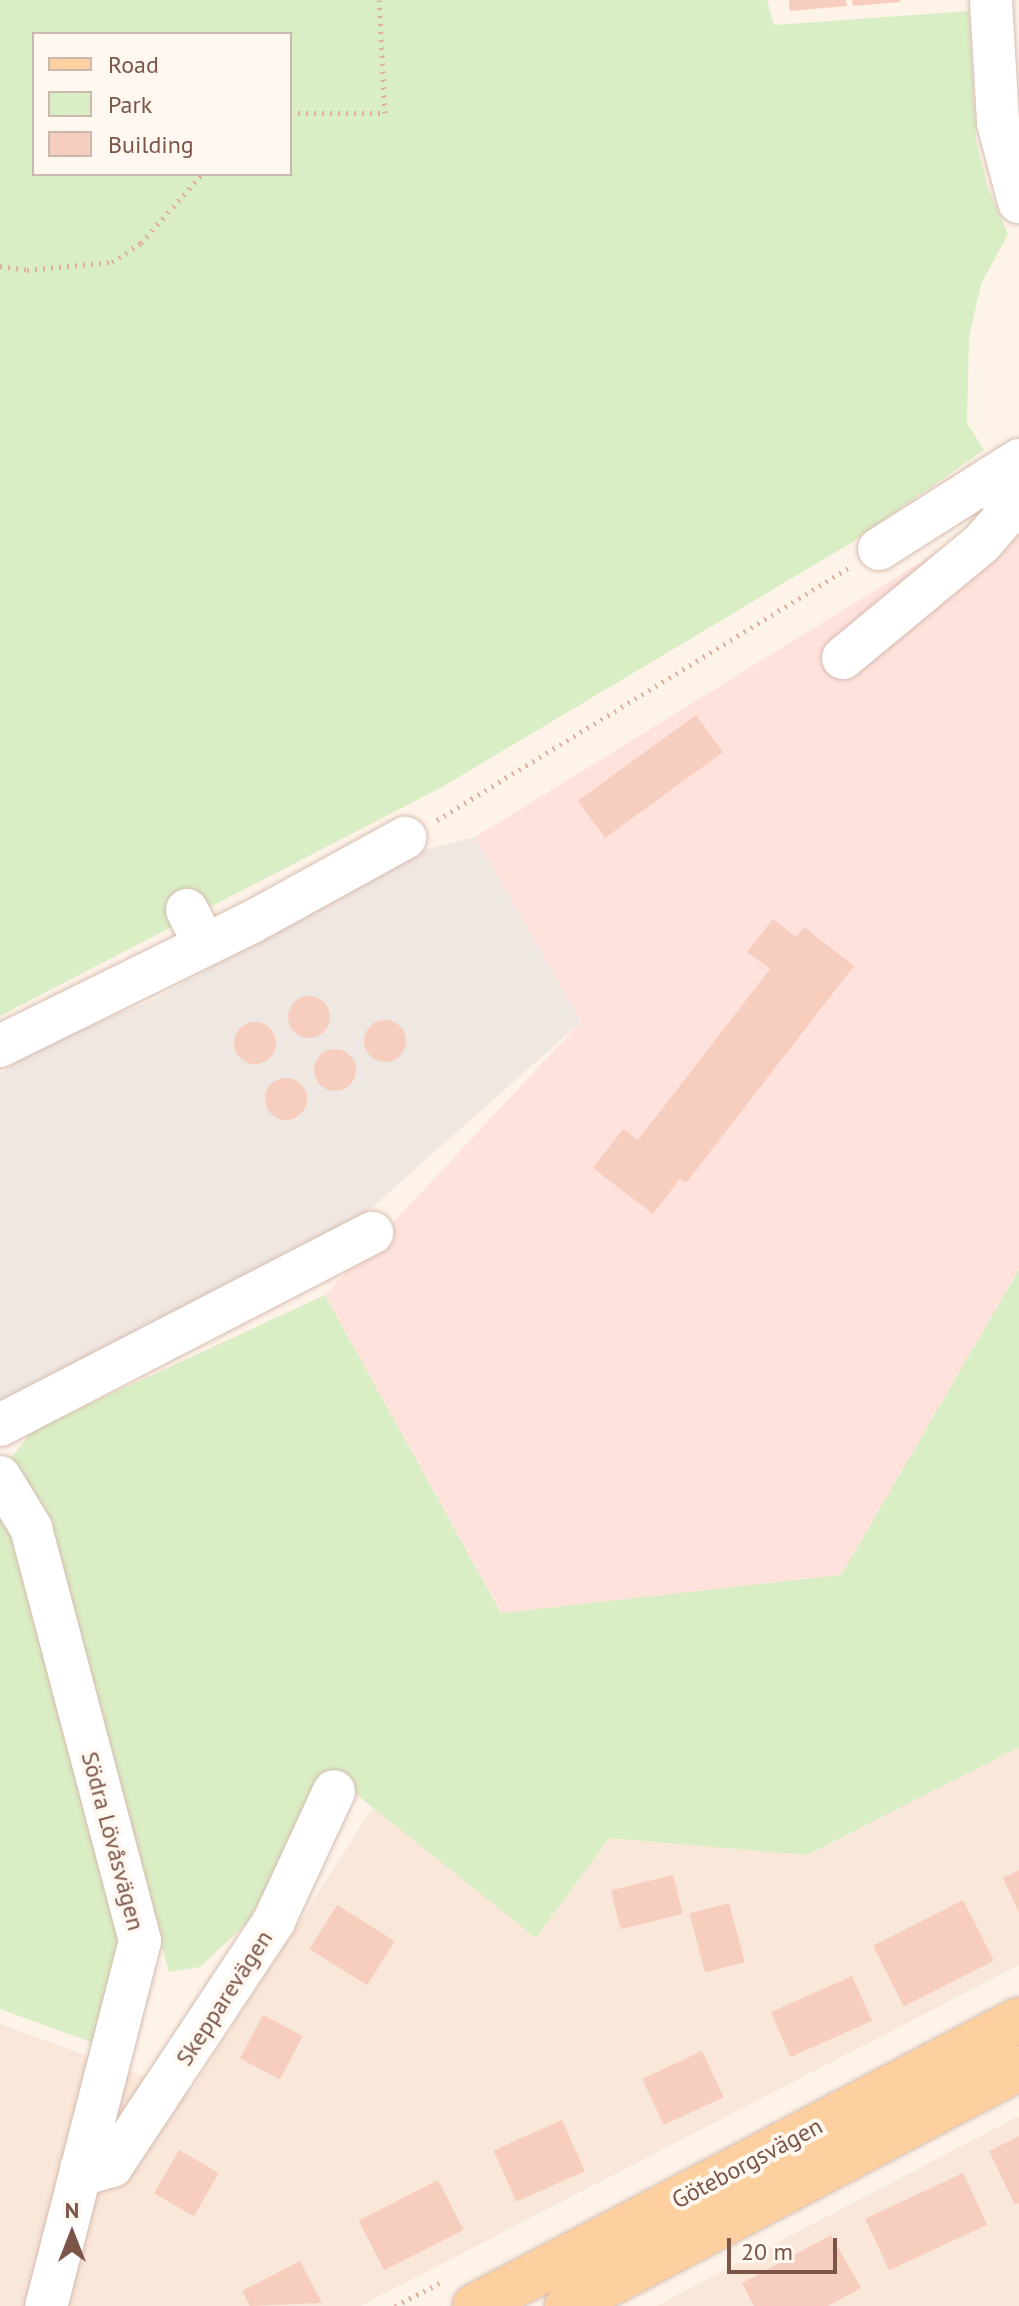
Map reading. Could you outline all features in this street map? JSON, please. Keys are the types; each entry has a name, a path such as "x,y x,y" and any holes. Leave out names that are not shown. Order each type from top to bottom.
{"main road":[{"name":"Göteborgsvägen","path":"475,2306 1019,2020"},
{"name":"Göteborgsvägen","path":"567,2306 1019,2068"}],"street":[{"path":"991,0 998,123 1019,202"},
{"path":"879,549 1012,464"},
{"path":"843,658 982,543 1004,518 1012,464"},
{"path":"0,1046 196,928 263,927 405,838"},
{"path":"0,1425 372,1233"},
{"name":"Södra Lövåsvägen","path":"0,1477 31,1528 140,1941 46,2306"},
{"name":"Skepparevägen","path":"81,2168 94,2171 112,2166 274,1921 334,1791"}],"path":[{"path":"292,113 385,113 379,0"},
{"path":"0,266 27,270 112,262 141,243 200,176"},
{"path":"405,838 879,549"}],"shaded area":[{"path":"1019,515 1019,1269 842,1575 501,1613 325,1295 581,1022 475,837 952,543"},
{"path":"475,837 581,1022 352,1225 0,1409 0,1074 47,1043 155,999 420,851"},
{"path":"1019,1747 1019,1965 360,2306 0,2306 0,2024 190,2093 373,1807 536,1938 609,1838 807,1855"},
{"path":"1019,2116 1019,2306 656,2306"}],"green space":[{"path":"0,0 767,0 774,25 969,11 976,140 988,188 1008,234 981,284 969,337 967,423 984,450 851,543 442,787 0,1016"},
{"path":"1019,1269 1019,1747 807,1855 609,1838 536,1938 331,1774 246,1924 200,1967 169,1972 48,1519 11,1458 33,1430 325,1295 501,1613 841,1575"},
{"path":"0,1514 13,1527 126,1940 102,2046 0,2009"}],"building":[{"path":"789,0 846,0 847,6 790,11"},
{"path":"852,0 900,0 900,2 853,6"},
{"path":"696,715 723,752 605,838 578,801"},
{"path":"773,919 796,937 804,927 854,966 686,1183 680,1179 653,1214 593,1168 623,1129 638,1140 770,969 747,952"},
{"path":"309,996 324,1002 330,1017 324,1032 309,1038 294,1032 288,1017 294,1002"},
{"path":"385,1020 400,1026 406,1041 400,1056 385,1062 370,1056 364,1041 370,1026"},
{"path":"255,1022 270,1028 276,1043 270,1058 255,1064 240,1058 234,1043 240,1028"},
{"path":"335,1049 350,1055 356,1070 350,1085 335,1091 320,1085 314,1070 320,1055"},
{"path":"286,1078 301,1084 307,1099 301,1114 286,1120 271,1114 265,1099 271,1084"},
{"path":"1019,1870 1019,1913 1003,1878"},
{"path":"673,1875 683,1914 621,1929 611,1890"},
{"path":"963,1900 994,1961 904,2006 873,1946"},
{"path":"729,1903 745,1962 705,1973 689,1914"},
{"path":"337,1905 395,1941 367,1985 309,1949"},
{"path":"852,1976 872,2021 791,2057 771,2012"},
{"path":"263,2015 303,2036 280,2079 240,2058"},
{"path":"702,2051 724,2097 664,2125 642,2079"},
{"path":"562,2120 585,2171 516,2202 493,2151"},
{"path":"1019,2136 1019,2203 1015,2205 989,2151"},
{"path":"179,2150 219,2173 194,2216 154,2193"},
{"path":"963,2173 987,2225 889,2270 865,2219"},
{"path":"438,2180 463,2230 384,2270 359,2220"},
{"path":"831,2235 861,2288 828,2306 754,2306 742,2283"},
{"path":"300,2261 322,2303 250,2306 242,2291"}]}
